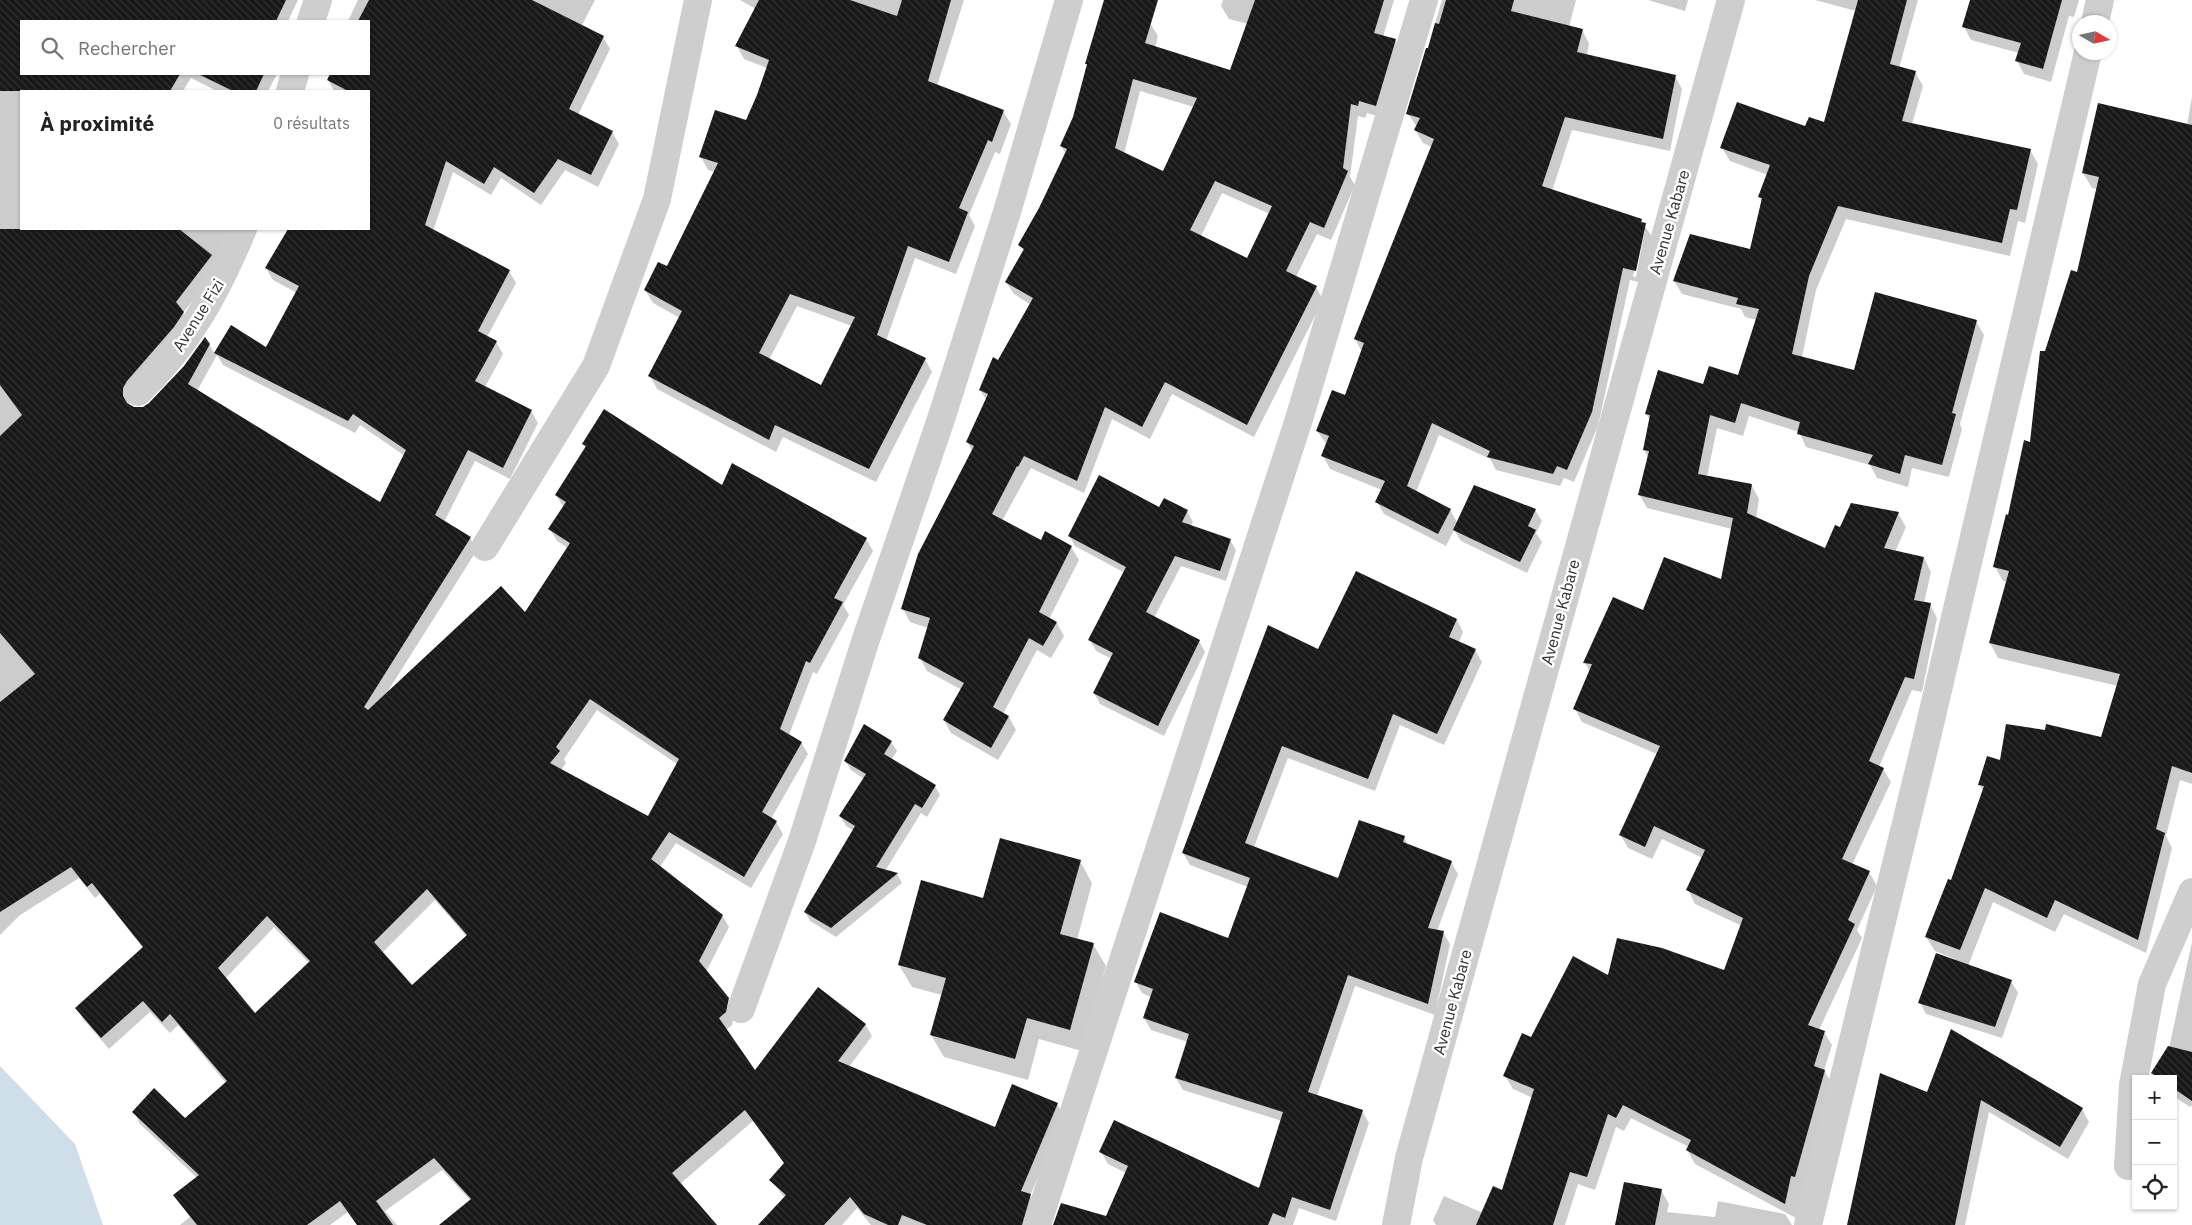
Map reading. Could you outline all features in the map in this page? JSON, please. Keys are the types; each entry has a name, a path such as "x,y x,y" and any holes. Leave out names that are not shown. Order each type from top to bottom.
{"street":[{"path":"312,20 318,0"},
{"path":"485,547 596,366 657,199 698,0"},
{"path":"741,1009 802,841 866,639 941,420 1069,0"},
{"path":"1037,1225 1296,428 1424,0"},
{"name":"Avenue Kabare","path":"1396,1225 1409,1158 1731,0"},
{"path":"2097,15 2100,0"},
{"path":"1808,1225 1926,741 2086,60"},
{"path":"290,90 295,75"},
{"name":"Avenue Fizi","path":"138,392 165,367 190,331 220,282 243,230"},
{"path":"2128,1166 2133,1085 2152,984 2192,892"}],"shaded area":[{"path":"0,1066 75,1144 103,1225 0,1225"}],"building":[{"path":"0,0 286,0 276,20 20,20 20,75 179,75 171,90 0,91"},
{"path":"369,0 532,0 604,36 569,109 613,131 591,175 558,159 534,193 494,167 484,184 446,161 425,225 510,270 478,331 497,341 475,381 532,410 503,468 468,450 435,515 471,537 364,707 368,710 501,586 525,612 570,543 548,529 566,502 555,495 586,446 582,444 604,409 722,485 732,463 867,538 834,598 843,602 810,663 806,661 780,729 802,742 762,812 777,821 744,877 669,832 651,859 723,915 699,961 729,998 726,1012 719,1018 755,1070 818,987 866,1024 838,1061 995,1127 1012,1084 1058,1103 1021,1191 1031,1194 1022,1225 927,1225 902,1215 898,1225 888,1225 864,1214 850,1197 824,1225 758,1225 786,1195 769,1180 784,1163 745,1110 672,1173 717,1225 439,1225 471,1199 434,1158 376,1201 393,1225 357,1225 340,1201 307,1225 197,1225 173,1195 199,1175 132,1112 154,1088 185,1118 227,1081 170,1014 162,1022 143,1001 101,1038 75,1008 143,947 92,883 87,887 71,867 0,912 0,702 35,674 0,633 0,436 22,415 0,385 0,229 180,230 212,255 176,302 184,312 174,327 127,381 123,388 123,396 127,403 134,407 143,407 149,403 184,366 205,337 210,344 188,384 380,502 406,450 353,414 348,421 214,353 231,325 266,347 299,286 265,268 287,230 370,230 370,90 346,90 327,80 330,75 370,75 370,20 359,20","holes":["590,699 679,759 648,816 550,763 560,751 556,747","427,889 467,935 412,985 374,942","267,916 310,961 255,1013 218,968"]},
{"path":"759,0 850,0 897,16 902,0 951,0 928,81 1004,110 992,142 988,140 959,208 968,212 949,262 908,246 877,335 926,358 869,469 775,425 769,440 648,376 682,311 644,290 658,262 667,266 718,163 699,157 715,110 746,120 769,60 735,46","holes":["790,294 855,317 821,385 759,353"]},
{"path":"1104,0 1158,0 1145,43 1230,70 1255,0 1384,0 1374,33 1396,39 1376,106 1359,101 1358,106 1351,104 1343,168 1348,171 1324,228 1310,222 1286,271 1317,286 1247,425 1165,382 1142,427 1105,407 1077,481 1024,456 1017,466 992,514 1041,540 1045,531 1072,546 1039,612 1057,622 1043,646 1029,638 993,707 1009,716 991,748 943,720 964,683 918,658 930,618 901,609 918,554 974,446 966,442 988,394 979,390 993,357 998,360 1033,298 1005,282 1024,249 1018,245 1039,208 1067,149 1060,146 1073,117 1087,64 1085,64","holes":["1133,79 1197,98 1163,171 1115,148","1215,181 1272,206 1247,258 1190,230"]},
{"path":"1446,0 1514,0 1511,11 1583,29 1577,52 1676,75 1663,139 1565,117 1542,186 1642,219 1641,222 1646,223 1636,271 1623,268 1592,412 1567,470 1557,466 1553,474 1487,457 1490,451 1432,423 1407,486 1451,509 1438,534 1375,502 1385,481 1321,456 1329,436 1316,431 1332,390 1345,395 1364,343 1354,339 1434,139 1414,130 1420,118 1406,114 1426,48 1428,48 1435,23 1439,24"},
{"path":"1858,0 1907,0 1890,64 1916,71 1902,121 2031,149 2017,210 2010,209 2002,243 1838,206 1809,276 1792,354 1854,370 1875,292 1977,320 1952,413 1956,414 1942,465 1905,455 1900,474 1868,464 1873,455 1797,434 1800,422 1741,403 1735,423 1710,415 1698,474 1752,484 1747,513 1825,548 1835,525 1840,527 1851,503 1899,512 1884,548 1924,557 1914,600 1931,603 1914,679 1905,677 1869,761 1884,768 1842,859 1870,871 1848,920 1855,924 1808,1025 1825,1031 1814,1066 1825,1070 1795,1177 1791,1176 1785,1204 1686,1150 1691,1140 1623,1105 1616,1118 1608,1114 1587,1177 1570,1172 1553,1225 1476,1225 1493,1186 1502,1190 1534,1089 1503,1076 1522,1033 1531,1037 1573,956 1608,975 1617,938 1662,948 1724,970 1743,918 1686,890 1705,850 1654,826 1645,847 1619,835 1660,746 1573,709 1592,664 1583,663 1613,597 1643,610 1664,557 1721,579 1733,518 1638,495 1649,451 1643,450 1650,415 1645,414 1658,370 1703,384 1709,366 1738,375 1759,309 1736,304 1738,298 1673,281 1690,234 1750,249 1762,198 1758,197 1770,165 1720,148 1737,102 1805,126 1809,117 1824,122"},
{"path":"1970,0 2062,0 2043,69 2015,61 2021,43 1962,27"},
{"path":"200,75 264,75 256,90 231,90"},
{"path":"2098,103 2192,125 2192,773 2172,766 2156,829 2165,833 2138,940 2055,900 2047,918 1985,888 1960,950 1925,937 1948,879 1951,880 1984,786 1978,785 1987,756 2000,760 2006,724 2045,730 2046,724 2101,737 2120,674 1989,643 2009,571 1993,567 2006,514 2008,515 2024,440 2030,442 2040,351 2045,351 2071,270 2077,272 2099,177 2082,173"},
{"path":"1099,475 1159,507 1164,498 1188,510 1182,522 1231,539 1220,571 1175,556 1146,612 1200,640 1158,726 1093,693 1113,653 1088,640 1126,567 1068,536"},
{"path":"1474,485 1536,509 1528,526 1536,530 1520,562 1453,530"},
{"path":"1356,571 1457,619 1449,637 1476,649 1437,734 1393,714 1368,779 1282,746 1245,843 1338,878 1359,820 1405,836 1403,842 1452,861 1428,928 1444,931 1428,1004 1348,975 1308,1092 1363,1110 1330,1210 1292,1197 1285,1218 1273,1213 1268,1225 1053,1225 1061,1203 1106,1216 1128,1166 1099,1152 1114,1120 1259,1188 1283,1112 1175,1078 1189,1034 1143,1018 1153,989 1134,982 1160,912 1228,938 1250,878 1182,853 1268,625 1318,649"},
{"path":"864,724 892,741 884,754 936,785 922,808 915,804 876,867 898,873 831,928 804,912 855,826 839,816 866,774 844,761"},
{"path":"1000,838 1081,860 1060,934 1094,943 1070,1030 1027,1018 1015,1059 930,1035 946,978 898,965 921,880 983,898"},
{"path":"1936,953 2012,980 1995,1027 1918,1003"},
{"path":"1951,1029 2083,1108 2060,1147 1981,1100 1955,1225 1847,1225 1880,1073 1927,1092"},
{"path":"2168,1046 2192,1052 2192,1101 2177,1091 2177,1075 2154,1075 2151,1073"},
{"path":"1624,1182 1662,1189 1655,1225 1615,1225"}]}
